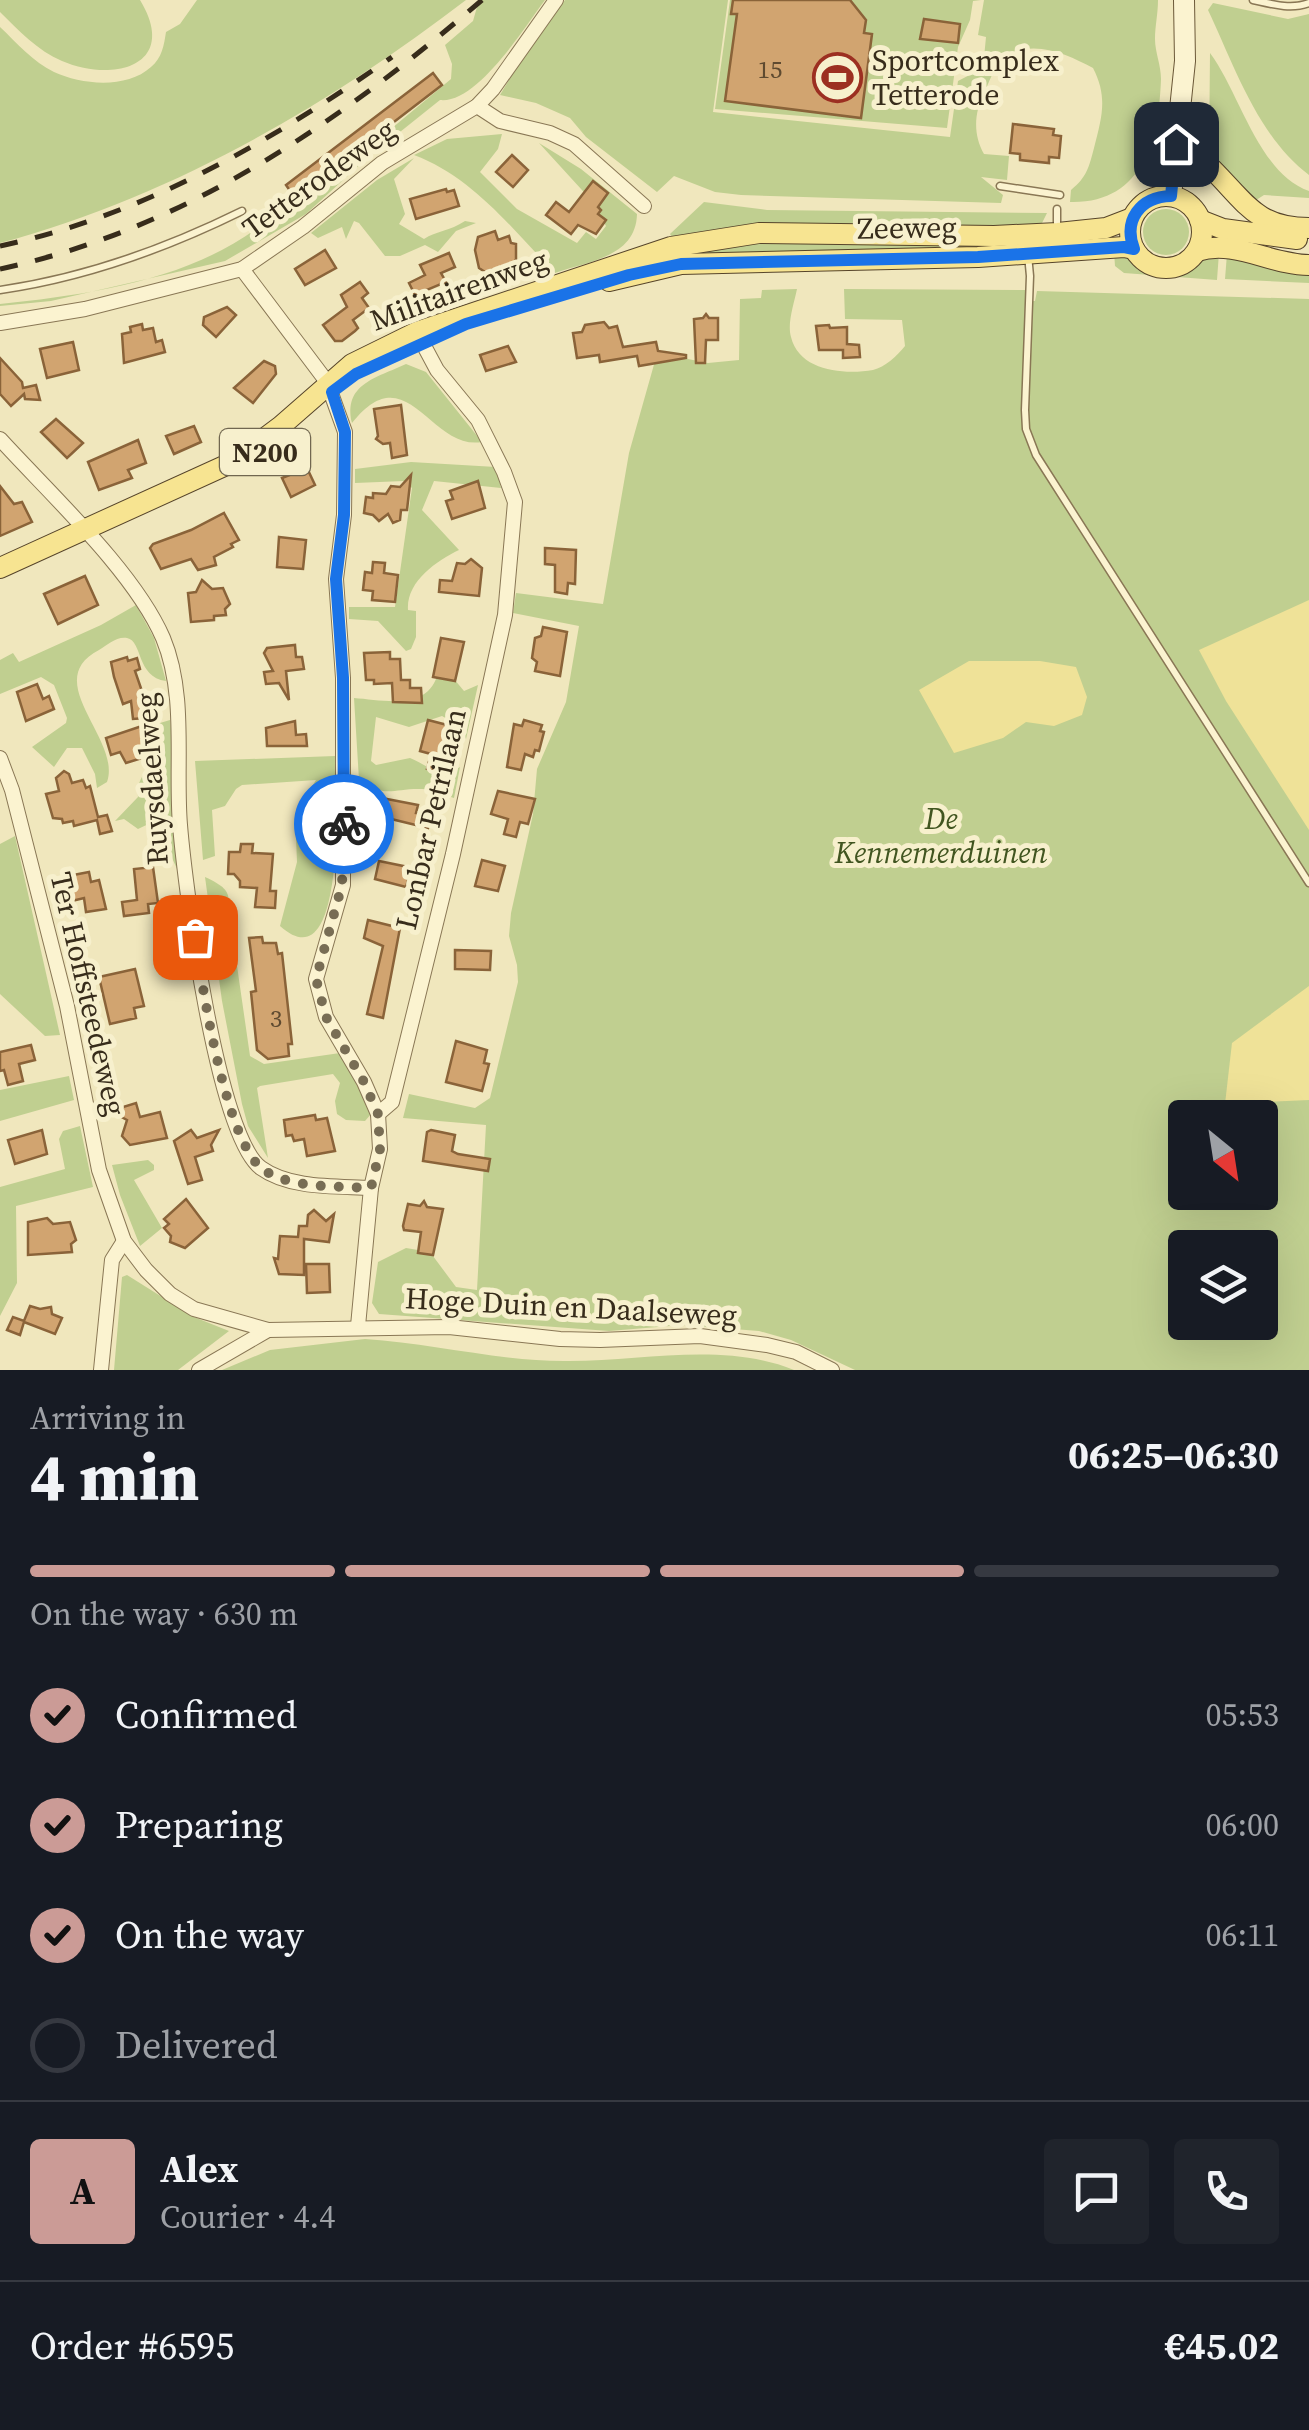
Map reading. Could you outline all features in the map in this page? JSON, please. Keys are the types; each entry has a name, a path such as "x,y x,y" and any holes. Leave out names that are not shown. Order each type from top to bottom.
{"main road":[{"path":"1184,0 1185,61 1171,196 1192,206 1200,220 1202,235 1197,251"},
{"path":"1180,114 1183,143 1188,152 1212,169 1252,212 1283,226 1309,228"},
{"name":"N200","path":"1132,218 1145,203 1171,196"},
{"path":"1132,218 1130,236 1134,249"},
{"name":"Zeeweg","path":"693,241 759,232 1058,234 1106,228 1132,218"},
{"path":"1200,220 1223,229 1309,240"},
{"name":"Militairenweg","path":"0,582 233,462 330,387 352,364 447,320 693,241"},
{"name":"N200","path":"1134,249 1150,264 1168,268 1184,264 1197,251 1207,248 1242,250 1282,264 1309,266"},
{"name":"Zeeweg","path":"681,264 1134,249"},
{"name":"Militairenweg","path":"330,387 422,342 484,318 629,275 681,264"},
{"name":"Militairenweg","path":"0,568 88,535"}],"street":[{"name":"Tetterodeweg","path":"0,323 85,309 242,269 382,163 477,106 556,0"},
{"path":"477,106 500,122 550,133 574,144 644,206"},
{"path":"242,269 330,387 345,432 344,515 336,579 343,678 344,850 342,885 316,979 326,1017 378,1114"},
{"name":"Lonbar Petrilaan","path":"358,1326 371,1188 380,1149 378,1114 392,1102 457,836 506,615 515,502 478,420 437,370 422,342"},
{"name":"Ruysdaelweg","path":"0,439 138,595 163,638 176,694 180,825 200,971 220,1067 244,1149 253,1162 281,1179 371,1188"},
{"name":"Ter Hoffsteedeweg","path":"0,758 12,790 67,1006 99,1170 124,1241 170,1294 194,1309 268,1330 302,1328"},
{"path":"101,1370 112,1260 124,1241"},
{"name":"Hoge Duin en Daalseweg","path":"302,1328 449,1326 574,1340 700,1336 781,1348 832,1370"},
{"name":"Ter Hoffsteedeweg","path":"199,1370 268,1330"}],"lane":[{"path":"1252,0 1279,6 1309,3"},
{"path":"1000,186 1060,194"},
{"path":"1057,208 1058,234"},
{"path":"0,290 43,284 144,253 242,211"},
{"path":"1028,254 1025,410 1026,429 1036,455 1309,883"}],"green space":[{"path":"0,0 140,0 150,22 152,40 146,54 135,64 120,69 82,67 53,57 29,40 0,12"},
{"path":"197,0 466,0 358,77 245,144 125,201 0,243 0,27 32,58 54,72 78,80 117,82 141,74 155,63 166,32 180,24"},
{"path":"479,0 545,0 484,78 454,98 440,100 306,214 225,261 149,278 218,252 279,210 285,217 451,79 452,64 445,45 473,21"},
{"path":"565,0 728,0 713,112 950,137 958,81 983,68 986,37 978,35 984,0 1158,0 1155,39 1161,79 1156,124 1151,145 1130,180 1095,200 1070,202 1071,190 1084,176 1092,155 1101,117 1101,88 1093,68 1060,53 1025,49 1014,52 997,66 977,116 978,139 984,154 1009,156 1007,180 981,177 1003,195 1001,203 741,195 715,192 674,176 657,192 586,137 570,118 536,103 500,95 532,41"},
{"name":"Sportcomplex Tetterode","path":"730,0 981,0 973,1 970,20 958,47 947,128 715,109"},
{"path":"1213,3 1288,19 1309,14 1309,175 1261,121 1208,10"},
{"path":"1210,53 1263,150 1291,182 1309,191 1309,198 1264,195 1250,204 1209,157"},
{"path":"502,134 498,149 480,172 517,209 577,243 586,232 596,239 606,226 592,201 539,143 581,169 637,214 629,240 608,255 555,273 473,190 414,155 447,139"},
{"path":"414,158 394,179 405,214 399,224 424,239 465,221 476,223 456,231 438,252 425,245 400,256 385,256 354,221 346,239 342,227 318,238 311,233 377,180"},
{"path":"704,202 767,210 1047,213 1033,229 675,242 670,234"},
{"path":"1166,209 1182,216 1189,232 1182,248 1166,255 1150,248 1143,232 1150,216"},
{"path":"729,240 1097,243 685,258 699,245"},
{"path":"1114,252 1155,273 1173,276 1219,253 1217,280 1124,273 1115,266"},
{"path":"1227,254 1309,270 1309,283 1225,279"},
{"name":"De Kennemerduinen","path":"797,289 790,326 796,348 813,364 849,372 877,369 905,346 902,320 845,319 844,289 1025,290 1025,301 1035,301 1037,291 1309,299 1309,1370 855,1370 791,1340 759,1331 682,1325 609,1331 379,1314 372,1303 378,1262 406,1248 430,1252 456,1287 477,1290 486,1125 403,1118 409,1094 475,1108 490,1098 518,982 509,936 511,913 533,814 537,769 566,702 579,626 513,613 516,593 603,604 629,453 655,361 668,355 708,363 739,360 740,299 761,298 762,290"},
{"path":"97,290 51,301 0,306 0,304"},
{"path":"406,364 426,372 482,442 464,441 404,401 388,398 371,404 352,423 352,399 357,391"},
{"path":"411,462 496,467 501,488 434,481 422,510 459,550 432,566 412,590 408,610 416,611 416,637 406,651 378,621 349,619 349,607 395,607 412,488 404,481 355,483 355,469"},
{"path":"136,605 154,638 166,681 150,673 136,645 127,638 112,641 83,663 77,678 79,694 109,765 107,782 97,788 95,774 82,748 67,748 54,767 32,747 66,723 54,685 41,677 0,694 0,660 13,653 19,662"},
{"path":"437,676 454,679 464,691 478,685 466,739 442,716 409,727 376,717 371,761 376,765 410,758 445,773 460,767 454,798 426,789 383,791 359,780 354,698 414,699 431,687"},
{"path":"170,720 187,890 171,856 163,817 138,829 124,819 115,821 138,797 157,728"},
{"path":"335,756 336,838 328,906 317,929 302,937 280,926 297,862 295,814 316,780 242,785 236,789 225,806 212,810 215,856 203,860 195,761"},
{"path":"15,836 60,1035 45,1036 0,994 0,844"},
{"path":"205,877 221,886 228,896 225,926 233,938 250,1056 264,1064 340,1053 372,1113 365,1121 346,1120 337,1114 335,1101 340,1083 333,1074 260,1086 257,1088 268,1158 248,1126 242,1104 222,1001"},
{"path":"69,1076 74,1100 0,1121 0,1090"},
{"path":"80,1126 93,1187 16,1206 17,1283 0,1316 0,1187 65,1169 59,1139 63,1131"},
{"path":"148,1160 154,1170 134,1180 162,1228 140,1246 112,1165"},
{"path":"127,1275 194,1317 229,1331 178,1370 114,1370 122,1277"},
{"path":"365,1339 539,1360 738,1356 794,1370 222,1370 270,1350"}],"sand":[{"path":"1309,600 1309,830 1226,701 1199,650"},
{"path":"969,661 1040,661 1076,667 1087,697 1082,715 1054,726 1026,722 1003,738 954,753 919,690"},
{"path":"1309,986 1309,1100 1225,1100 1232,1043"}],"building":[{"path":"733,0 850,0 866,20 864,33 872,34 861,118 725,101 737,14 731,14"},
{"path":"924,19 960,24 958,43 920,39"},
{"path":"433,73 442,85 295,198 286,185"},
{"path":"1013,124 1054,129 1053,135 1061,136 1059,158 1049,157 1049,163 1020,160 1020,154 1010,153"},
{"path":"512,155 528,170 513,187 496,172"},
{"path":"593,181 608,193 598,207 598,214 606,220 596,234 578,225 571,234 546,215 556,202 569,212"},
{"path":"454,190 459,206 416,219 410,199"},
{"path":"495,231 498,240 509,236 511,243 516,244 516,259 485,272 479,268 475,250 478,237"},
{"path":"325,250 336,268 305,285 295,269"},
{"path":"449,253 455,267 441,273 446,282 415,295 409,283 425,275 420,265"},
{"path":"360,282 368,293 362,298 369,308 353,320 358,328 355,331 342,341 335,341 323,325 347,307 341,295"},
{"path":"227,307 236,315 216,337 203,325 204,317"},
{"path":"706,314 718,318 718,340 706,340 705,363 696,363 694,319"},
{"path":"604,322 609,328 617,326 623,347 656,342 658,351 686,358 639,366 637,356 600,362 599,355 577,358 573,333 582,332 585,325"},
{"path":"142,324 143,330 153,328 156,342 162,340 165,352 124,363 122,334"},
{"path":"816,326 847,327 847,344 859,345 860,357 843,358 843,350 819,350"},
{"path":"73,342 79,370 47,378 40,349"},
{"path":"508,346 516,362 486,371 480,355"},
{"path":"0,358 23,388 36,385 40,400 25,399 24,394 11,406 0,394"},
{"path":"264,361 275,366 276,374 253,403 234,388"},
{"path":"401,405 407,455 392,458 390,443 376,439 374,409"},
{"path":"56,419 83,443 67,458 41,432"},
{"path":"194,426 201,442 174,454 166,436"},
{"path":"138,440 146,463 128,470 132,478 99,490 88,462"},
{"path":"307,468 315,485 291,497 282,478"},
{"path":"411,475 407,510 401,510 400,520 393,523 388,514 379,521 364,513 366,497 386,494 391,486 400,487"},
{"path":"478,481 485,508 452,519 446,501 453,499 450,491"},
{"path":"0,486 14,504 22,502 32,522 0,536"},
{"path":"224,513 239,540 214,557 216,565 198,570 191,559 161,569 150,548 153,544"},
{"path":"279,537 306,540 303,569 277,567"},
{"path":"545,548 576,550 575,584 568,583 567,594 555,592 555,565 545,564"},
{"path":"471,559 482,568 479,596 439,592 440,580 452,581 457,563 465,564"},
{"path":"373,562 385,563 384,573 398,575 395,602 372,600 373,591 363,590 365,572 372,573"},
{"path":"85,576 98,605 58,624 44,594"},
{"path":"202,580 212,589 223,588 230,604 226,615 191,622 188,593 196,592"},
{"path":"543,627 567,632 560,676 535,671 535,638 541,636"},
{"path":"441,638 464,642 455,681 433,677"},
{"path":"295,645 296,657 302,657 304,669 286,671 289,700 279,683 266,684 264,672 273,671 264,653 267,648"},
{"path":"390,652 390,659 400,659 401,680 410,680 410,688 421,688 422,703 393,702 392,683 374,684 374,680 366,680 364,653"},
{"path":"127,657 128,661 137,658 140,669 135,671 146,718 133,719 131,701 123,704 114,677 111,662"},
{"path":"37,684 43,699 49,696 54,709 26,721 17,692"},
{"path":"428,720 451,726 450,730 455,732 444,774 427,769 431,754 420,751"},
{"path":"524,720 542,725 540,731 544,732 539,751 535,750 533,757 525,754 521,770 507,767 514,724 522,726"},
{"path":"295,721 296,735 306,734 307,746 267,746 266,728"},
{"path":"142,726 145,757 126,763 120,752 111,755 106,738"},
{"path":"64,771 72,783 83,780 86,788 90,786 98,817 107,815 112,831 100,834 97,820 74,826 73,821 63,823 62,819 53,818 46,794 59,791 56,778"},
{"path":"498,791 535,799 528,824 520,822 516,837 504,834 508,819 491,814"},
{"path":"387,799 418,805 416,813 431,816 428,828 383,817"},
{"path":"241,844 253,844 252,853 273,854 270,891 276,891 275,908 255,907 257,888 240,887 234,874 228,874 229,852 240,852"},
{"path":"482,860 505,866 498,891 475,886"},
{"path":"379,861 408,867 411,870 406,887 375,879"},
{"path":"153,867 158,903 148,904 149,913 124,916 122,902 137,900 134,869"},
{"path":"89,872 91,882 99,880 106,909 86,912 84,898 72,901 68,876"},
{"path":"368,920 400,928 383,1018 367,1014 383,946 364,938"},
{"path":"262,937 263,943 276,943 278,954 282,953 292,1044 288,1044 289,1056 268,1059 257,1050 251,992 256,991 249,938"},
{"path":"455,950 491,951 490,970 455,969"},
{"path":"135,969 144,1006 134,1008 136,1018 110,1024 99,977"},
{"path":"456,1041 487,1050 484,1063 489,1064 482,1091 446,1082"},
{"path":"31,1045 35,1060 19,1064 23,1081 8,1085 4,1070 0,1071 0,1052"},
{"path":"136,1103 140,1117 160,1112 167,1138 130,1145 122,1136 127,1120 118,1115 123,1107"},
{"path":"315,1115 316,1120 327,1118 335,1151 307,1156 304,1139 294,1141 292,1135 286,1136 284,1120"},
{"path":"42,1130 47,1154 15,1164 8,1140"},
{"path":"191,1130 197,1138 219,1130 211,1145 213,1151 195,1157 202,1180 188,1184 174,1141"},
{"path":"427,1132 455,1135 452,1151 458,1154 490,1159 488,1171 423,1161"},
{"path":"186,1199 208,1228 185,1248 170,1242 171,1236 164,1228 169,1224 164,1219"},
{"path":"424,1201 427,1207 443,1209 433,1255 418,1253 421,1232 404,1230 403,1226 408,1204 420,1206"},
{"path":"314,1210 326,1221 334,1214 329,1242 304,1239 304,1275 279,1274 274,1258 278,1259 280,1236 298,1237 299,1226 307,1226 308,1215"},
{"path":"47,1218 53,1224 70,1222 76,1240 71,1244 72,1252 28,1255 28,1222"},
{"path":"306,1264 329,1264 330,1292 307,1293"},
{"path":"30,1306 51,1307 52,1314 62,1318 55,1334 24,1322 20,1335 7,1330 13,1317 24,1321"}],"railway":[{"path":"0,269 68,251 134,227 258,165 373,88 482,0"},
{"path":"0,246 54,232 156,195 301,118 392,57"}],"way so far":[{"path":"195,937 220,1067 236,1126 253,1162 281,1179 371,1188 380,1149 378,1114 326,1017 316,979 342,885 344,824"}],"place":[{"name":"Sportcomplex Tetterode","path":"837,78"}],"route":[{"path":"344,824 343,678 336,579 344,515 345,432 332,392 356,374 466,324 629,275 681,264 1134,249 1130,229 1137,210 1156,197 1171,196 1176,144"}]}
